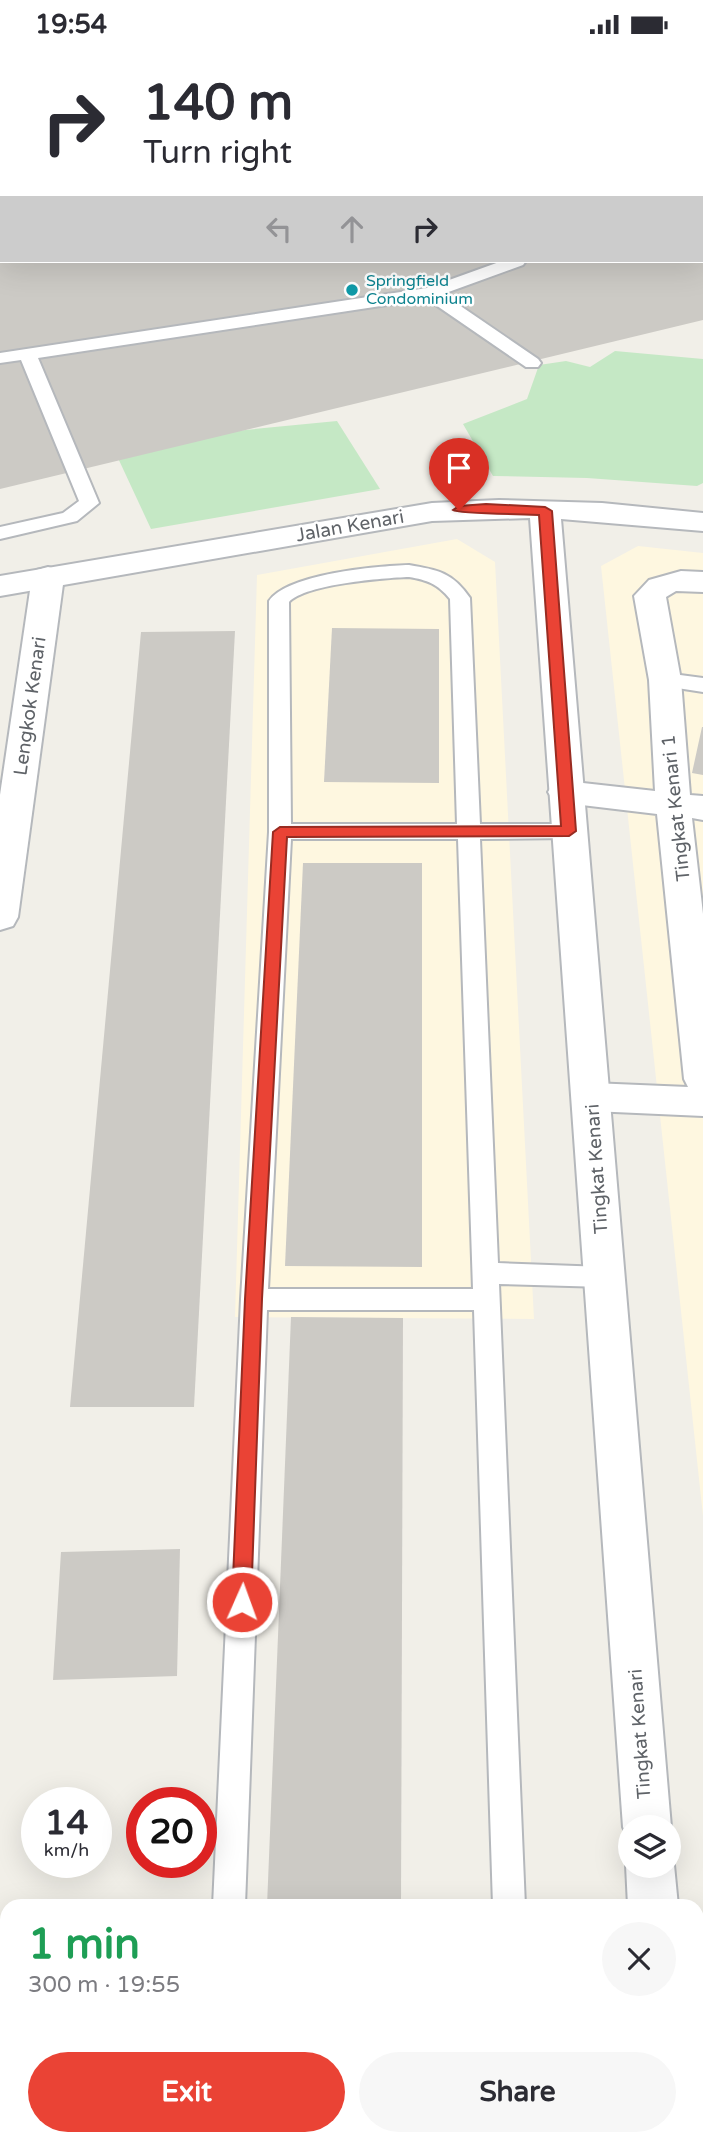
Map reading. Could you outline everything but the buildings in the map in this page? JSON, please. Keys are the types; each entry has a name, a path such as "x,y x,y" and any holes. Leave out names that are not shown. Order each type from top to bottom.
{"street":[{"name":"Jalan Kenari","path":"0,586 432,512 486,508 646,515 703,522"},
{"name":"Tingkat Kenari","path":"545,511 646,1815"},
{"name":"Lengkok Kenari","path":"0,917 48,577"},
{"name":"Tingkat Kenari 1","path":"703,582 690,580 662,585 650,596 688,806 703,1079"},
{"path":"565,792 688,806"},
{"path":"592,1097 703,1102"},
{"path":"651,1878 652,1899"}],"lane":[{"path":"0,358 430,293 512,263"},
{"path":"430,293 532,363"},
{"path":"0,533 70,517 89,503 27,354"},
{"path":"229,1899 254,1299 280,832 279,601 285,594 296,589 382,572 404,571 438,577 448,583 460,598 471,831 485,1300 509,1899"},
{"path":"664,680 703,685"},
{"path":"280,832 569,831"},
{"path":"485,1273 604,1277"},
{"path":"254,1299 485,1300"}],"shaded area":[{"path":"457,539 495,562 534,1319 235,1317 257,575"},
{"path":"638,546 703,553 703,1516 601,566"}],"green space":[{"path":"615,351 703,359 703,483 697,486 587,478 493,476 463,424 527,399 539,365 566,361 590,367"},
{"path":"337,421 380,489 151,529 111,443"}],"place":[{"name":"Springfield Condominium","path":"352,290"}],"route":[{"path":"242,1602 254,1299 280,832 569,831 545,511 486,508 459,510"}]}
